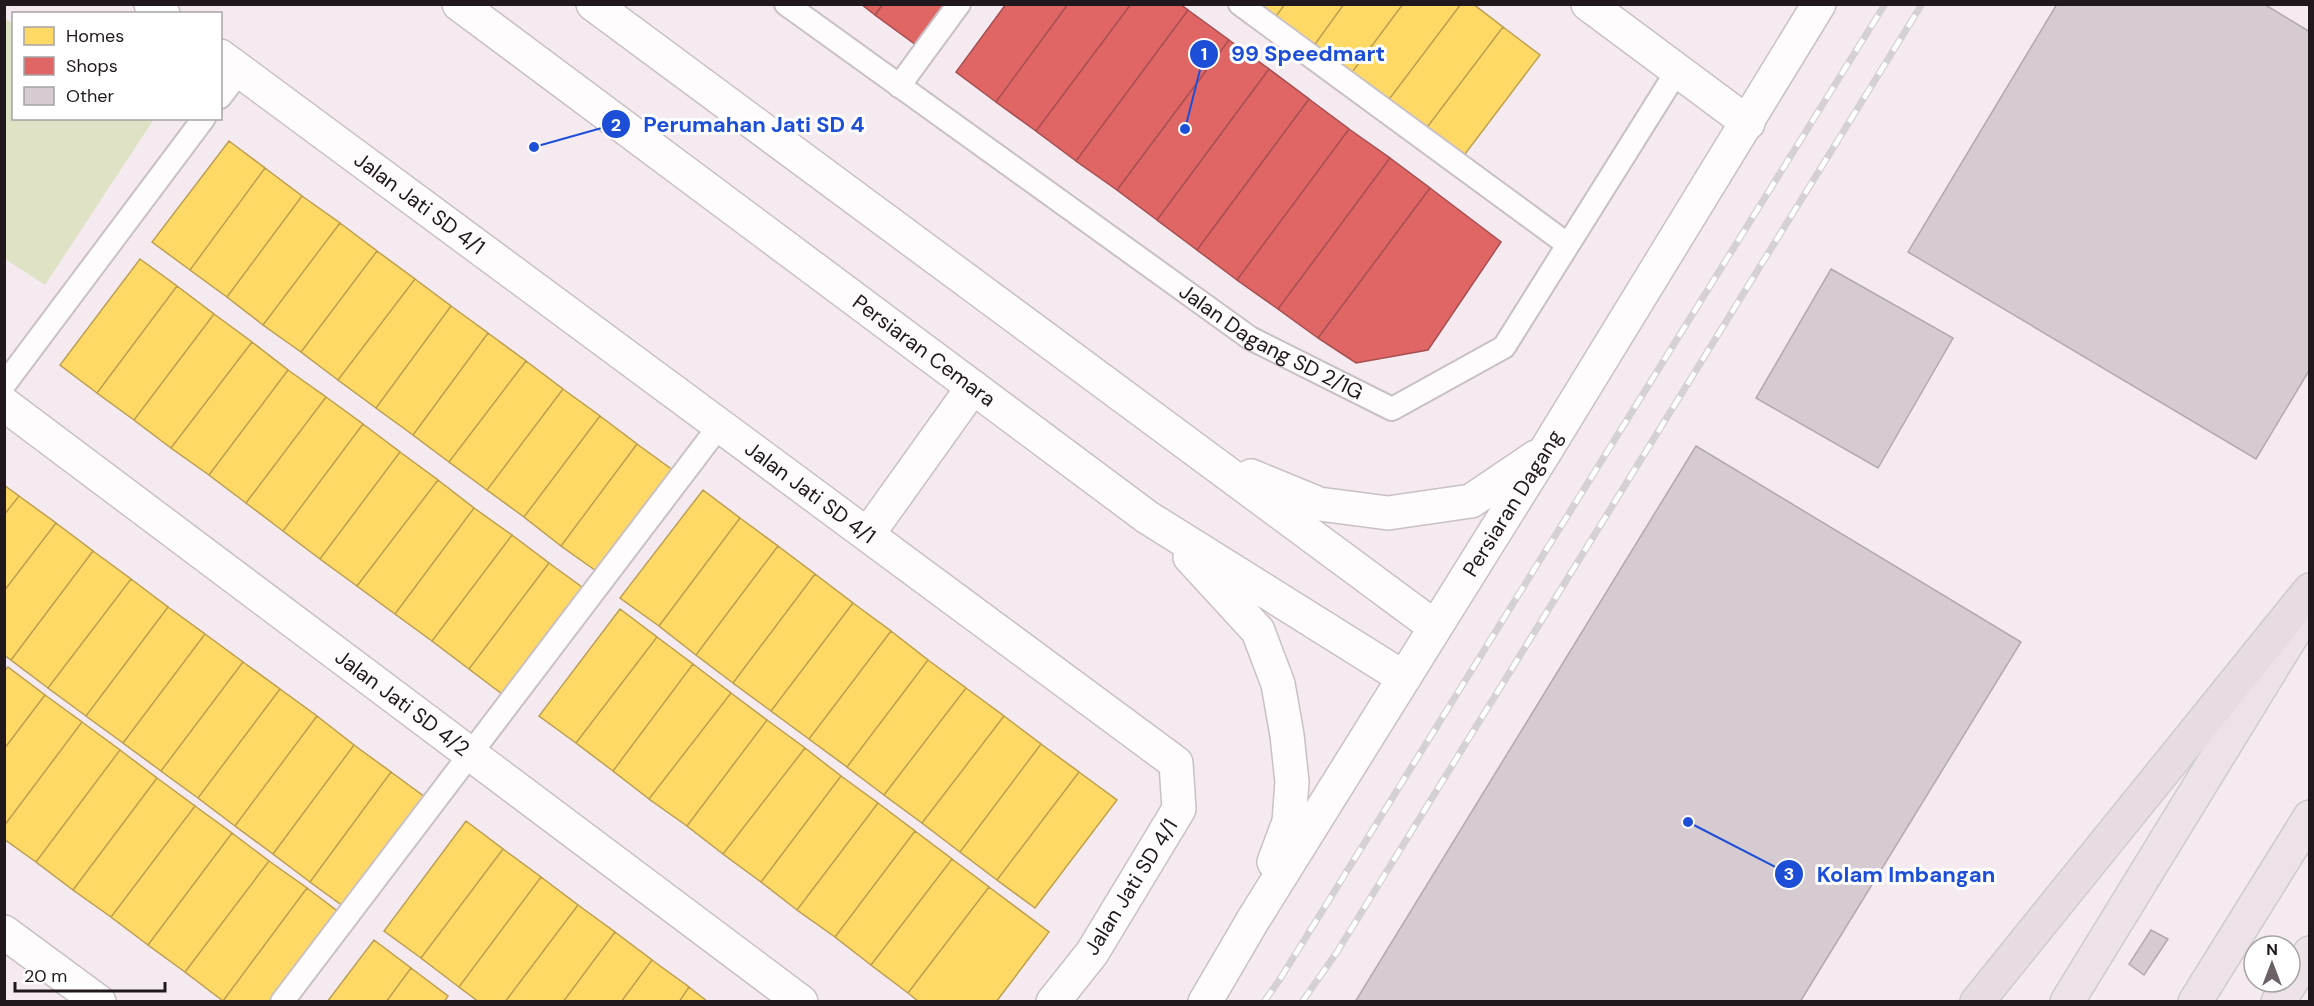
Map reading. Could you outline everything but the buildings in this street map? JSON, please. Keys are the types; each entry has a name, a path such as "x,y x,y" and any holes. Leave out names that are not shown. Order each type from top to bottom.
{"highway":[{"path":"1977,1002 2310,590"},
{"path":"2067,1002 2310,607"},
{"path":"2195,1002 2310,817"},
{"path":"2278,1002 2310,953"}],"main road":[{"name":"Persiaran Cemara","path":"459,4 1148,517 1404,678"},
{"path":"593,4 1436,627"},
{"path":"1588,4 1748,123"},
{"name":"Persiaran Dagang","path":"1205,1002 1253,920 1546,450 1819,4"},
{"name":"Jalan Jati SD 4/1","path":"230,63 1176,763 1179,809 1092,954 1053,1002"},
{"path":"868,534 973,387"},
{"name":"Jalan Jati SD 4/2","path":"4,404 801,1002"},
{"path":"1202,456 1319,504 1388,513 1471,501 1546,450"},
{"path":"1148,517 1206,573 1258,631 1278,684 1292,782 1288,822 1253,920"},
{"path":"4,932 99,1002"}],"lane":[{"name":"Jalan Dagang SD 2/1G","path":"786,4 1250,338 1392,409 1503,347 1677,71"},
{"path":"899,86 959,4"},
{"path":"1240,4 1568,244"},
{"path":"222,90 230,63"},
{"path":"4,385 203,120"},
{"path":"282,1002 720,425"}],"green space":[{"path":"5,18 12,23 12,120 153,120 45,285 5,259"}],"railway":[{"path":"1264,1002 1885,4"},
{"path":"1302,1002 1337,952 1922,4"}],"place":[{"name":"99 Speedmart","path":"1185,129"},
{"name":"Perumahan Jati SD 4","path":"534,147"},
{"name":"Kolam Imbangan","path":"1688,822"}]}
